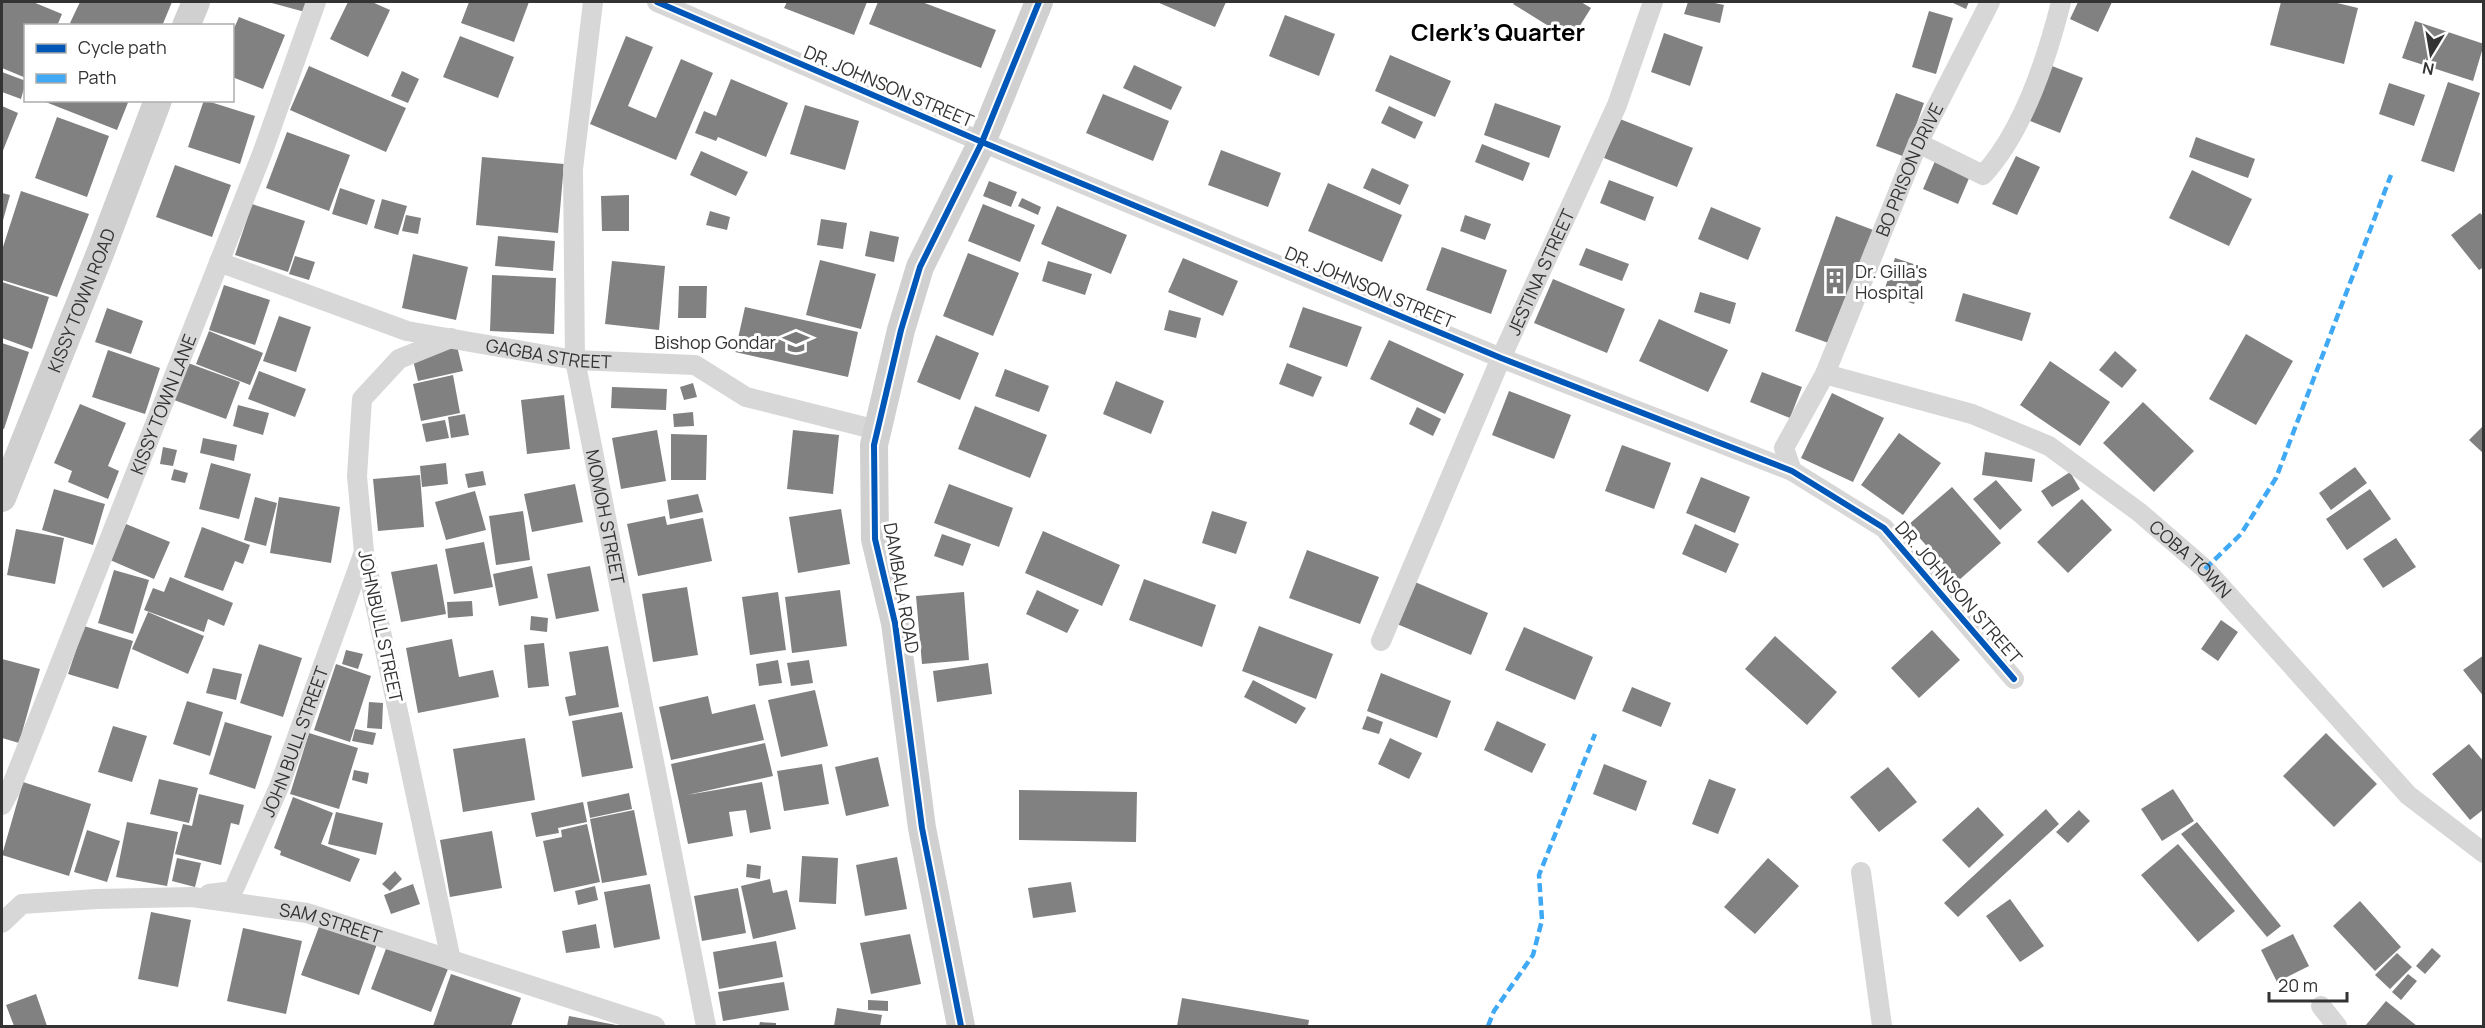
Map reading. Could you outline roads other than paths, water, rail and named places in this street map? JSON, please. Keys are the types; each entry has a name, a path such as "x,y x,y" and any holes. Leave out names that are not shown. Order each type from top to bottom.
{"street":[{"path":"187,24 196,2"},
{"name":"KISSY TOWN LANE","path":"2,805 10,790 262,154 316,2"},
{"name":"MOMOH STREET","path":"593,2 573,169 575,360 706,1026"},
{"name":"DR. JOHNSON STREET","path":"657,2 981,142 1501,358 1792,471 1884,528 2014,678"},
{"name":"DAMBALA ROAD","path":"962,1026 921,828 895,623 875,539 874,445 901,330 920,267 981,142 1039,2"},
{"name":"JESTINA STREET","path":"1381,641 1501,358 1617,105 1653,2"},
{"name":"BO PRISON DRIVE","path":"1792,471 1784,448 1825,374 1918,143 1990,2"},
{"path":"1918,143 1983,175 2001,155 2047,56 2061,2"},
{"name":"KISSY TOWN ROAD","path":"2,498 101,251 157,102"},
{"name":"GAGBA STREET","path":"219,262 407,332 452,337 575,360 695,365 746,396 877,430"},
{"name":"JOHNBULL STREET","path":"451,960 364,552 357,476 362,399 399,359 452,337"},
{"name":"COBA TOWN","path":"1825,374 1972,414 2049,446 2139,512 2205,569 2408,795 2484,853"},
{"name":"JOHN BULL STREET","path":"192,897 233,891 279,787 364,552"},
{"path":"1861,872 1882,1026"},
{"name":"SAM STREET","path":"2,923 22,903 192,897 307,913 655,1026"},
{"path":"2321,1006 2337,1026"}],"place":[{"name":"Dr. Gilla's Hospital","path":"1835,281"},
{"name":"Bishop Gondar","path":"796,342"}],"district":[{"name":"Clerk's Quarter","path":"1498,31"}]}
